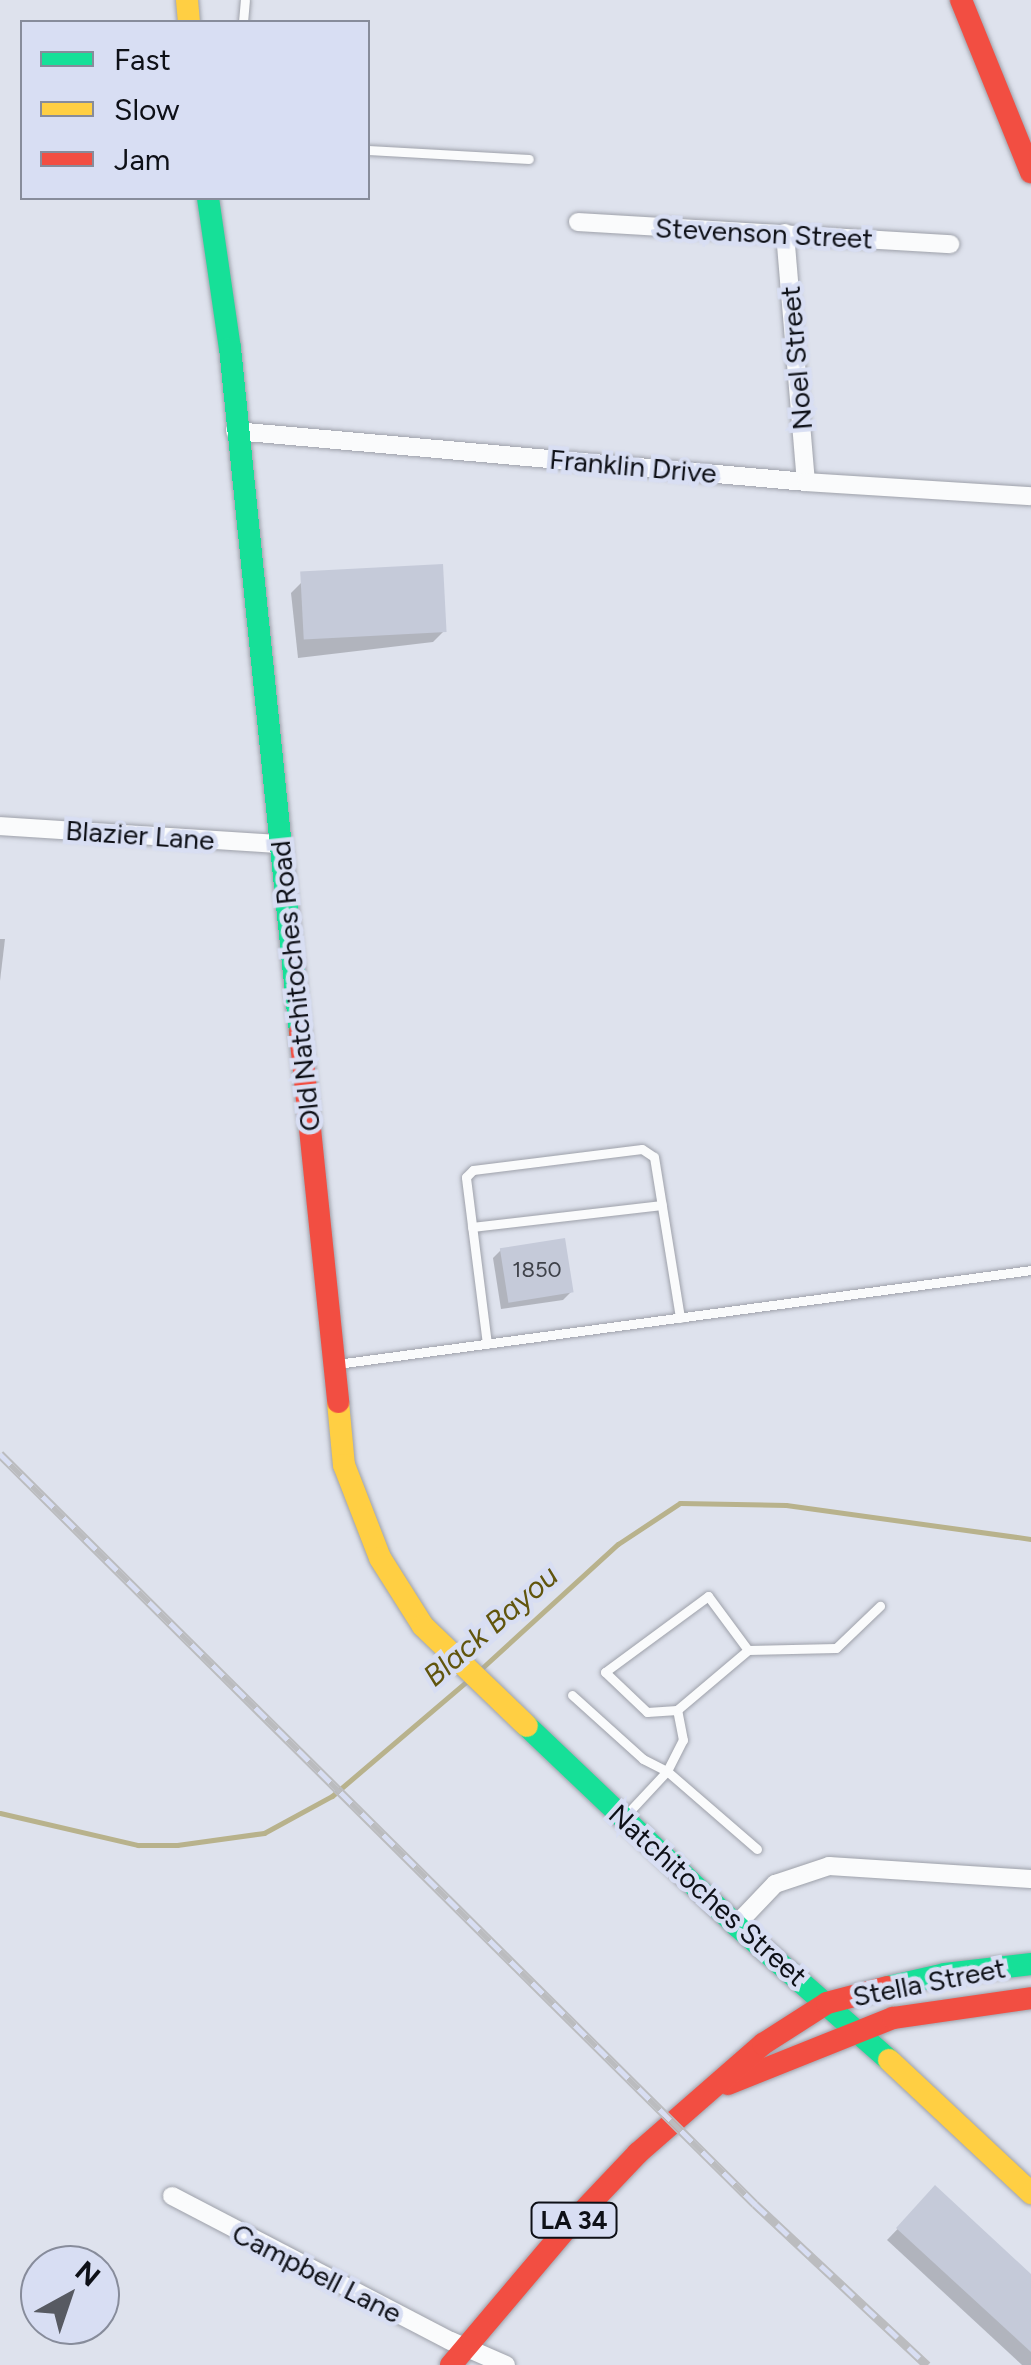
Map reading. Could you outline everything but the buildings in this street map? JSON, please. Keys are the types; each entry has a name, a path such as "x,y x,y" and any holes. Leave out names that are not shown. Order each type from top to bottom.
{"main road":[{"path":"961,0 1031,172"},
{"name":"Old Natchitoches Road","path":"208,200 230,348 344,1465 380,1558 423,1626 518,1718"},
{"name":"Natchitoches Street","path":"518,1718 736,1925 827,2003 1031,2193"},
{"name":"Stella Street","path":"827,2003 945,1974 1031,1964"},
{"name":"Stella Street","path":"856,2030 968,2004 1031,1998"},
{"name":"LA 34","path":"458,2355 671,2120 714,2090 763,2044 827,2003"},
{"name":"LA 34","path":"714,2090 856,2030"}],"street":[{"name":"Stevenson Street","path":"578,222 950,244"},
{"name":"Noel Street","path":"785,233 806,482"},
{"name":"Franklin Drive","path":"236,430 806,482 1031,496"},
{"name":"Blazier Lane","path":"0,826 280,844"},
{"path":"736,1925 775,1884 829,1866 1031,1880"},
{"name":"Campbell Lane","path":"172,2196 458,2355 506,2365"}],"lane":[{"path":"370,150 529,158"},
{"path":"487,1344 466,1178 473,1170 642,1149 654,1157 680,1318"},
{"path":"472,1227 662,1204"},
{"path":"334,1364 1031,1270"},
{"path":"748,1650 708,1596 605,1672 647,1712 676,1710 748,1650 836,1648 880,1606"},
{"path":"572,1695 643,1759 667,1771 757,1849"},
{"path":"623,1818 667,1771 683,1740 676,1710"}],"waterway":[{"name":"Black Bayou","path":"482,1668 618,1544 680,1503 786,1505 1031,1539"},
{"name":"Black Bayou","path":"0,1813 138,1845 177,1845 264,1833 332,1796 466,1682"}],"railway":[{"path":"0,1454 755,2204 927,2365"}],"traffic: fast":[{"path":"208,200 230,348 300,1032"},
{"path":"527,1726 736,1925 889,2060"},
{"path":"888,1987 945,1974 1031,1964"}],"traffic: slow":[{"path":"187,0 189,20"},
{"path":"338,1402 344,1465 380,1558 423,1626 527,1726"},
{"path":"889,2060 1031,2193"}],"traffic: jam":[{"path":"961,0 1031,172"},
{"path":"300,1032 338,1402"},
{"path":"451,2365 565,2230 638,2153 763,2044 827,2003 888,1987"},
{"path":"728,2084 893,2018 1031,1998"}]}
